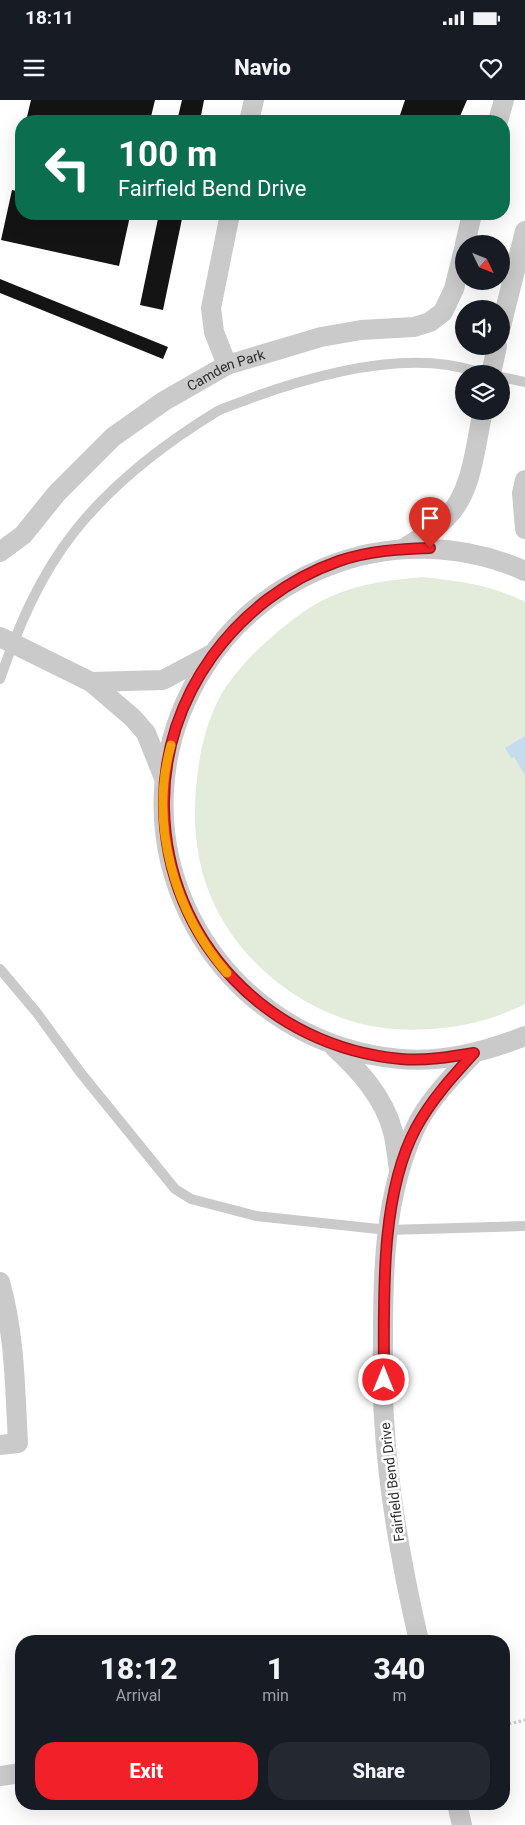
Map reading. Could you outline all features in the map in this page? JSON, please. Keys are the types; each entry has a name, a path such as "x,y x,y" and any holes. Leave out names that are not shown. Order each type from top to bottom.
{"street":[{"path":"250,115 254,100"},
{"path":"500,115 504,100"},
{"path":"226,365 214,332 211,308 229,220"},
{"path":"467,235 471,220"},
{"path":"510,302 519,278 525,231"},
{"name":"Camden Park","path":"0,552 23,535 57,492 113,437 164,401 226,365 321,337 361,330 414,327 430,322 443,312 455,285"},
{"name":"Fairfield Bend Drive","path":"402,549 432,531 443,521 461,496 469,476 481,420"},
{"path":"525,480 522,502 525,529"},
{"name":"Fairfield Bend Drive","path":"525,571 483,556 456,550 402,549 371,553 340,561 311,573 283,588 257,607 234,629 214,653 199,676 183,709 169,752 165,779 166,835 170,863 189,916 202,940 237,984 258,1003 304,1033 330,1044 365,1054 402,1059 438,1059 474,1053 525,1036"},
{"path":"5,639 91,682 146,733 165,779"},
{"path":"91,682 163,680 214,653"},
{"name":"Fairfield Bend Drive","path":"330,1044 354,1066 376,1093 393,1131 399,1172"},
{"name":"Fairfield Bend Drive","path":"418,1635 396,1531 384,1418 383,1284 388,1230 399,1172 415,1129 431,1103 474,1053"},
{"path":"0,1282 8,1309 13,1341 9,1444"},
{"path":"0,1776 15,1774"},
{"path":"458,1810 462,1825"}],"lane":[{"path":"0,679 5,639 75,532 117,485 163,448 218,411 282,387 354,368 446,365 455,367"},
{"path":"510,379 525,382"},
{"path":"0,969 38,1013 80,1072 174,1189 191,1199 256,1216 388,1230 525,1226"}],"path":[{"path":"510,1724 525,1720"}],"green space":[{"path":"422,577 462,582 488,588 525,602 525,1004 494,1017 461,1026 410,1030 359,1023 327,1012 296,995 268,974 243,950 223,921 208,890 197,847 195,798 198,767 210,718 227,685 256,652 296,617 310,607 334,595 366,585"}],"water":[{"path":"525,736 525,775 514,757 511,758 505,748"}],"building":[{"path":"31,100 155,100 151,115 27,115"},
{"path":"182,100 204,100 201,115 178,115"},
{"path":"405,100 467,100 461,115 400,115"},
{"path":"12,190 15,191 15,220 129,220 119,266 1,240"},
{"path":"158,220 182,220 163,310 140,305"},
{"path":"0,279 168,347 163,359 0,293"}],"slow traffic":[{"path":"171,745 165,779 164,807 170,863 178,890 189,916 202,940 227,973"}],"route":[{"path":"384,1380 383,1284 388,1230 399,1172 415,1129 431,1103 474,1053 438,1059 402,1059 365,1054 330,1044 304,1033 258,1003 237,984 202,940 178,890 170,863 166,835 165,779 169,752 186,700 214,653 234,629 257,607 283,588 311,573 340,561 371,553 430,548"}]}
